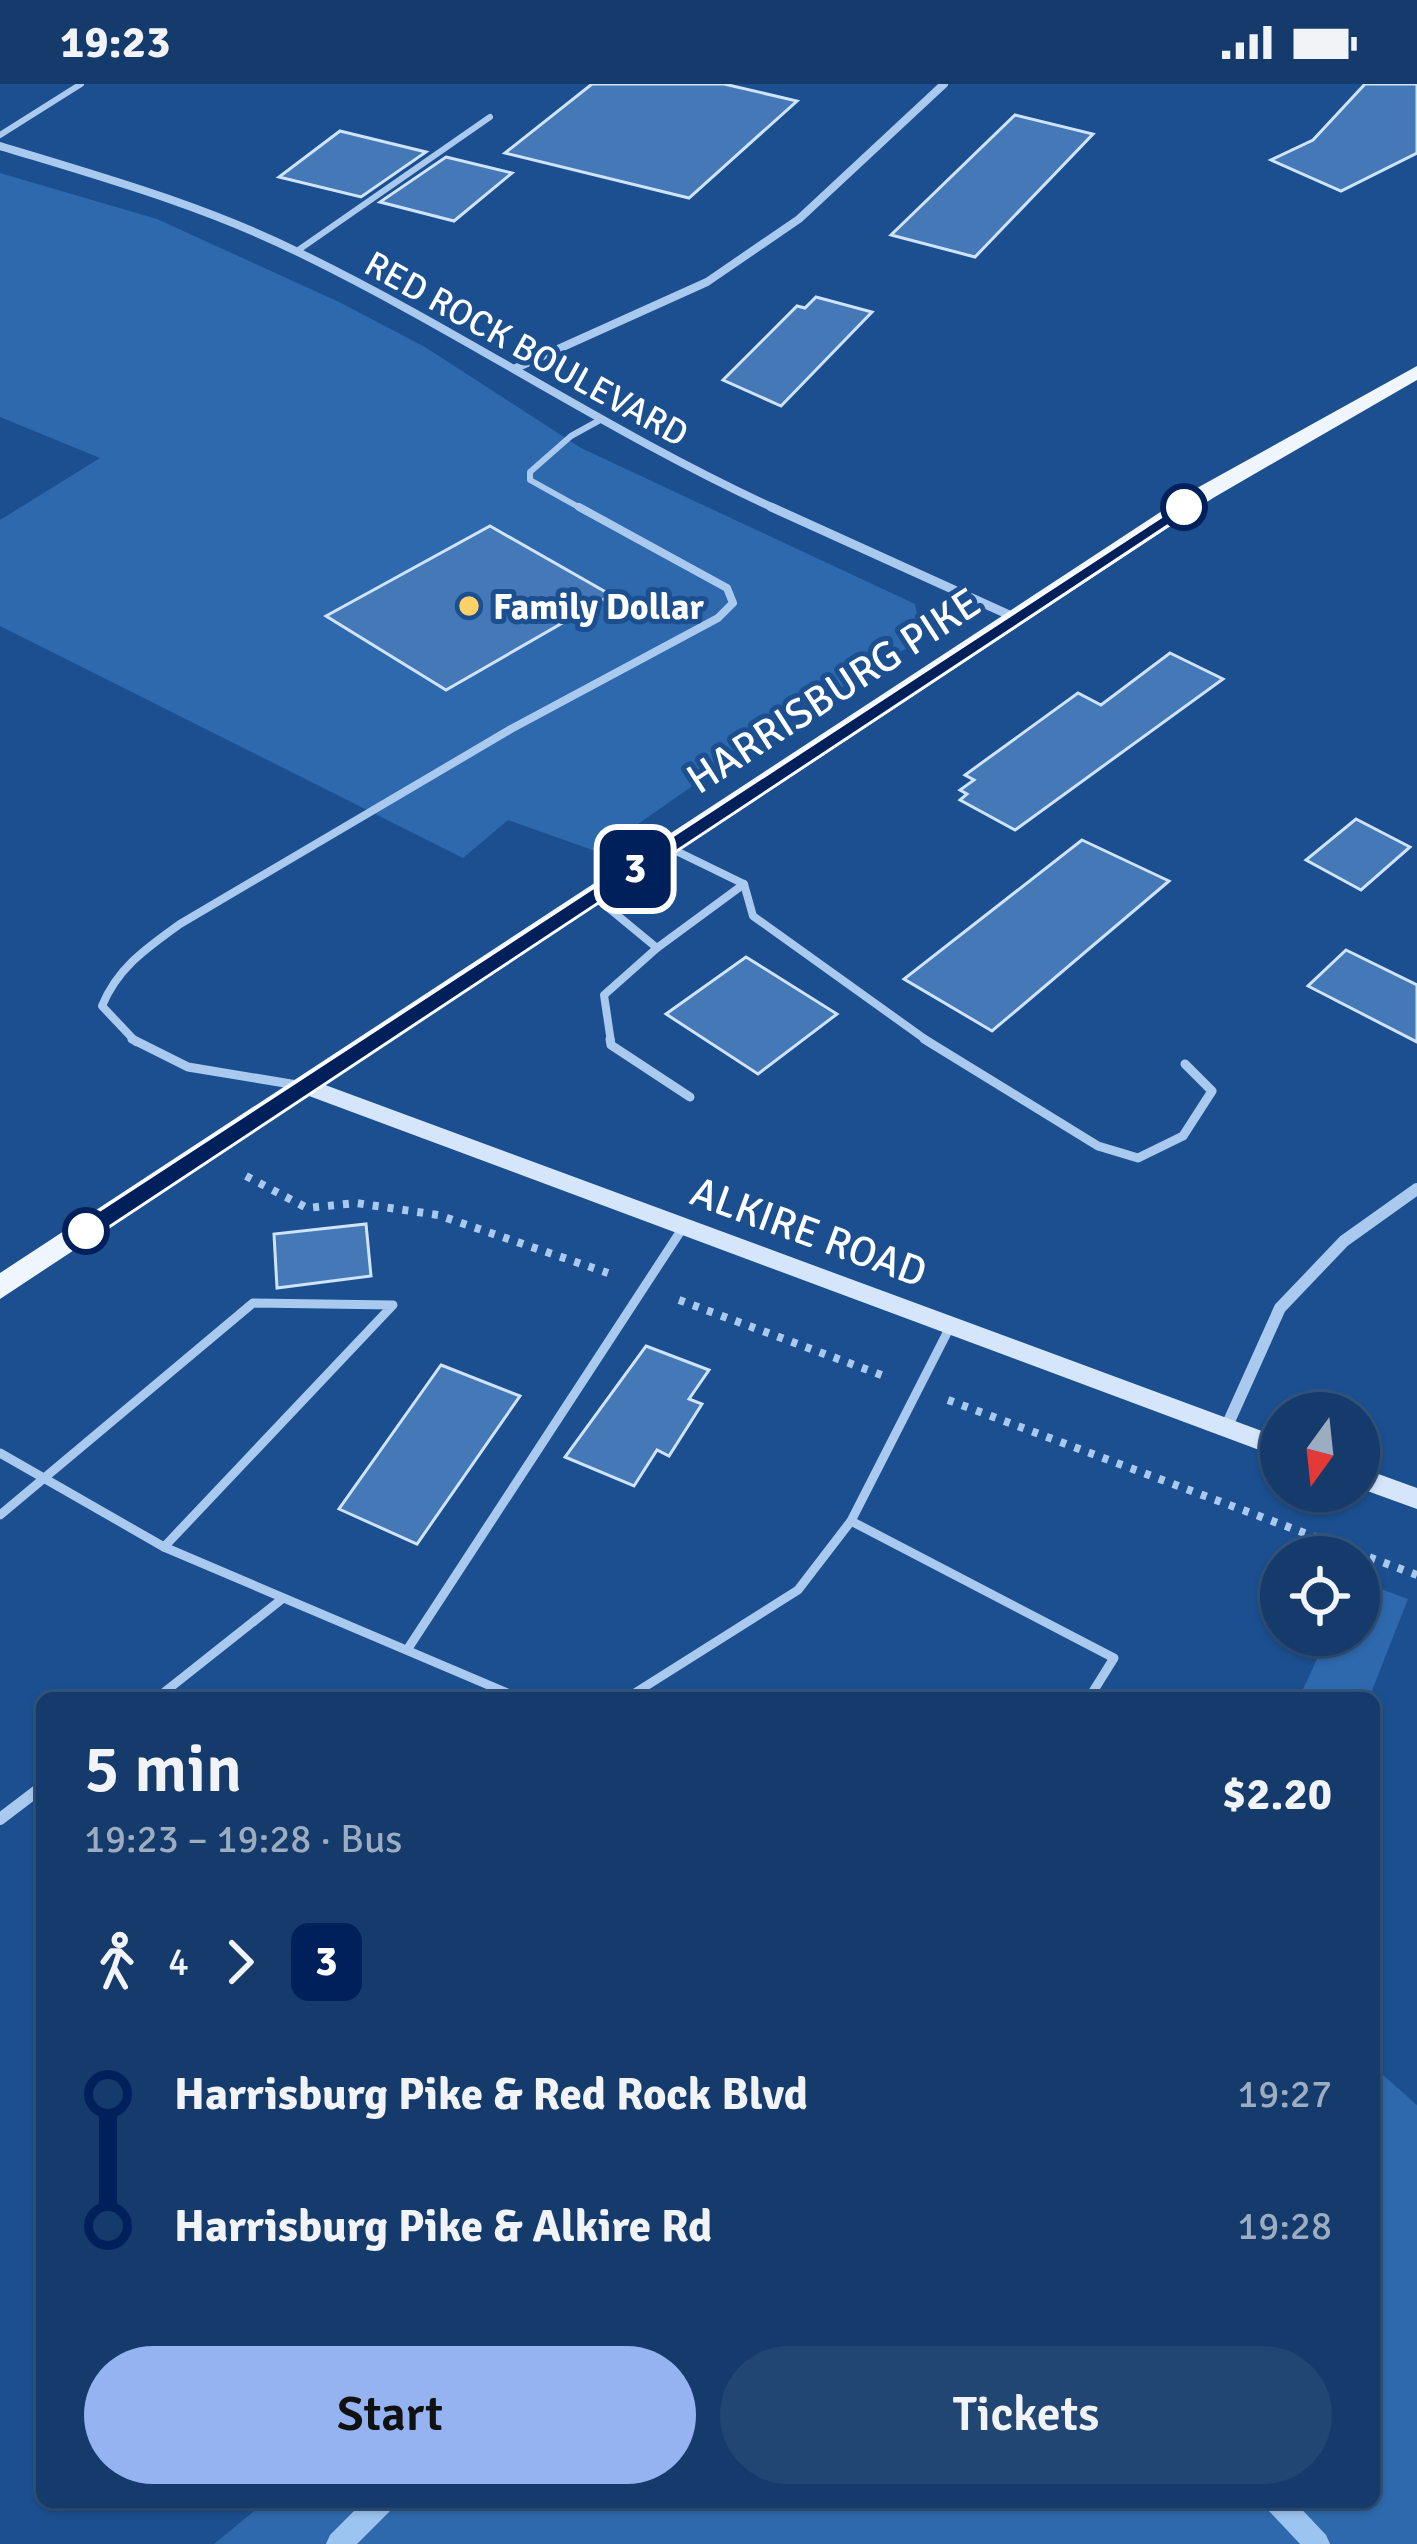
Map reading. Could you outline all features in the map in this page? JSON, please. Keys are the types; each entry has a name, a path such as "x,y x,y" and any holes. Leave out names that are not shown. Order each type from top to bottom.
{"main road":[{"name":"HARRISBURG PIKE","path":"0,1288 1204,493 1417,372"},
{"name":"ALKIRE ROAD","path":"309,1087 1260,1440"},
{"path":"1380,1485 1417,1499"}],"street":[{"path":"516,368 707,282 799,219 943,84"},
{"name":"RED ROCK BOULEVARD","path":"0,146 156,194 297,251 516,368 673,462 1019,619"},
{"path":"1226,1428 1280,1308 1344,1240 1417,1189"}],"lane":[{"path":"0,135 81,84"},
{"path":"297,251 490,117"},
{"path":"309,1087 179,1066 136,1048 102,1006 112,981 180,924 512,730 718,618 733,603 727,588 530,480 530,472 549,452 600,420"},
{"path":"668,848 744,884 753,916 910,1030 1097,1146 1138,1157 1183,1136 1212,1091 1184,1064"},
{"path":"690,1097 611,1045 604,995 657,948 744,884"},
{"path":"594,896 657,948"},
{"path":"409,1648 685,1226"},
{"path":"0,1515 253,1303 393,1305 164,1547"},
{"path":"636,1692 798,1590 850,1521 951,1325"},
{"path":"0,1453 164,1547 506,1692"},
{"path":"850,1521 1114,1658 1093,1692"},
{"path":"165,1692 282,1599"},
{"path":"0,1819 36,1792"}],"path":[{"path":"202,1153 307,1208 356,1203 438,1215 645,1287 1417,1575"}],"shaded area":[{"path":"0,173 157,219 339,302 425,347 581,448 915,604 922,639 784,722 598,852 508,820 463,858 0,626 0,520 100,458 0,417"},
{"path":"1380,1589 1408,1599 1371,1692 1302,1692 1318,1656 1380,1656"},
{"path":"1380,2072 1417,2105 1417,2544 214,2544 258,2508 1380,2508"}],"building":[{"path":"592,84 724,84 797,101 689,198 505,153"},
{"path":"1365,84 1417,84 1417,153 1341,191 1271,160 1313,140"},
{"path":"1015,115 1093,134 975,257 891,235"},
{"path":"340,131 426,152 361,197 279,177"},
{"path":"446,157 512,173 454,221 380,202"},
{"path":"816,297 872,312 781,406 723,380 797,306 805,308"},
{"name":"Family Dollar","path":"490,526 611,595 446,690 326,616"},
{"path":"1170,653 1223,679 1015,830 960,800 967,794 960,790 974,780 965,775 1078,693 1101,705"},
{"path":"1356,819 1410,847 1361,890 1306,860"},
{"path":"1082,840 1169,881 992,1031 904,979"},
{"path":"1346,950 1417,985 1417,1042 1308,986"},
{"path":"746,957 837,1014 758,1074 666,1014"},
{"path":"366,1224 371,1276 277,1288 274,1234"},
{"path":"646,1346 709,1370 689,1399 702,1404 669,1456 657,1450 634,1486 565,1457"},
{"path":"441,1365 520,1396 417,1544 339,1509"}],"waterway":[{"path":"339,2544 375,2508"},
{"path":"1284,2508 1317,2544"}],"bus line":[{"name":"3","path":"86,1231 1184,507"}],"place":[{"name":"Family Dollar","path":"469,606"}]}
